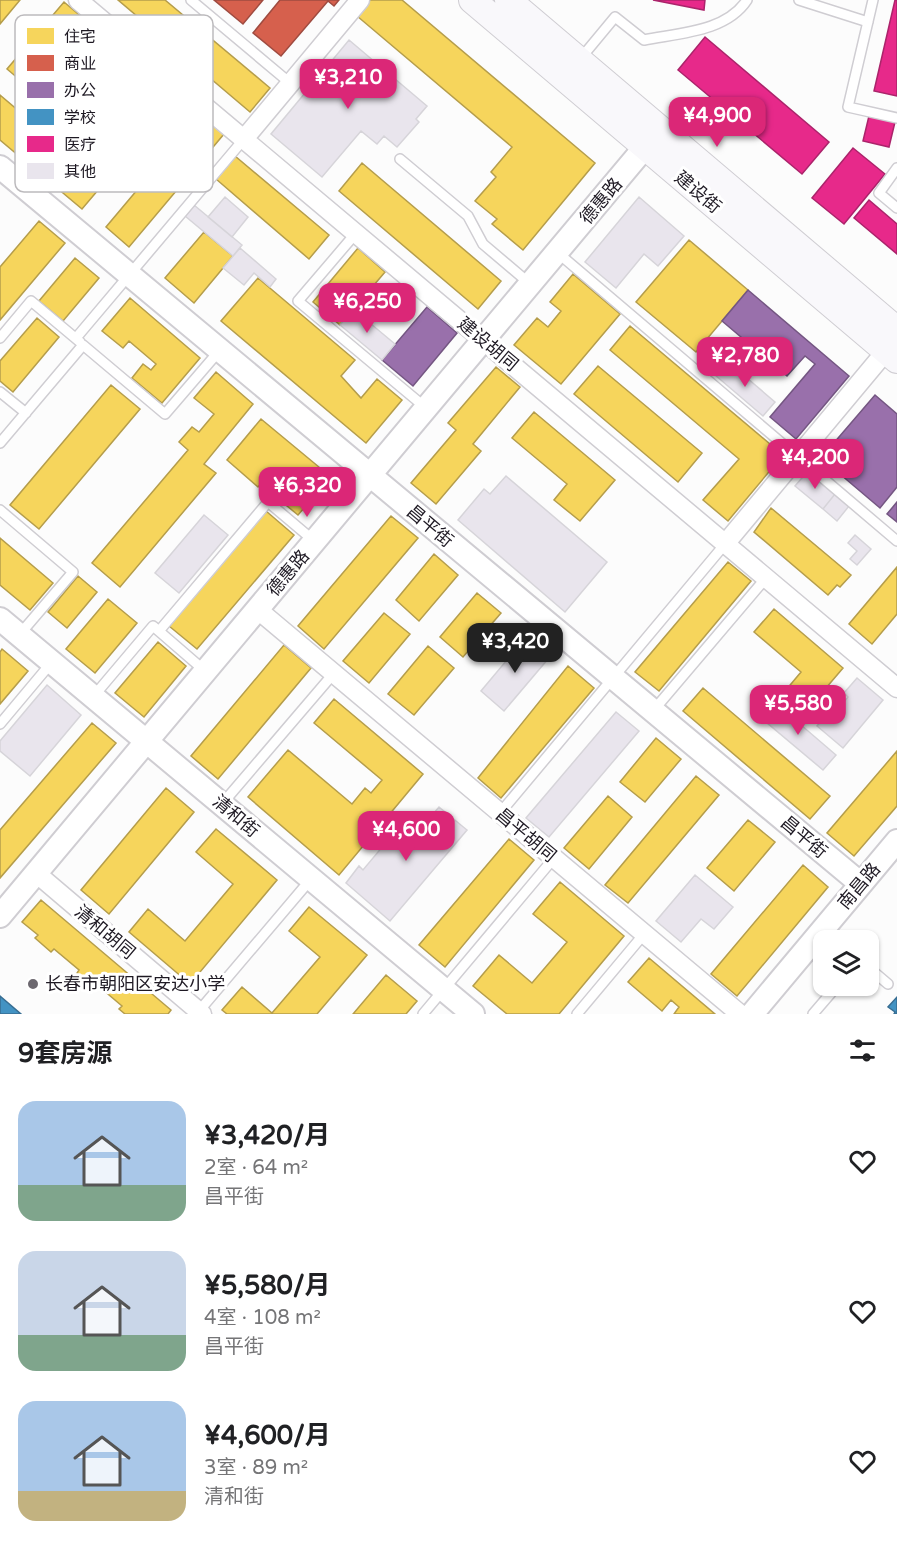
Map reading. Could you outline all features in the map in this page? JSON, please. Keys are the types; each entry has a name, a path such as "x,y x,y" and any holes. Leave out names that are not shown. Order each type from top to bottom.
{"main road":[{"name":"建设街","path":"472,0 645,147 893,347"},
{"name":"建设街","path":"508,0 579,60 893,347"}],"street":[{"name":"建设胡同","path":"78,0 96,15"},
{"path":"244,139 360,0"},
{"name":"建设胡同","path":"213,113 897,688"},
{"name":"德惠路","path":"0,916 645,147"},
{"name":"昌平街","path":"0,167 15,180"},
{"name":"昌平街","path":"30,192 861,884"},
{"path":"725,544 893,347"},
{"name":"昌平胡同","path":"257,609 740,1014"},
{"name":"清和街","path":"0,619 472,1014"},
{"name":"南昌路","path":"833,930 861,884 897,841"},
{"name":"清和胡同","path":"36,873 201,1013"},
{"name":"南昌路","path":"752,1014 813,952"}],"lane":[{"path":"192,0 210,15"},
{"path":"579,60 615,17 644,40 713,26 736,14 747,0"},
{"path":"799,0 868,22"},
{"path":"873,0 848,107 897,118"},
{"path":"213,18 290,83"},
{"path":"213,176 244,139"},
{"path":"400,159 468,216 483,244 530,284"},
{"path":"897,168 879,193 897,208"},
{"path":"0,443 26,413 129,275 199,192"},
{"path":"356,233 298,302 426,408"},
{"path":"557,253 897,541"},
{"path":"0,338 31,301 165,414 220,350"},
{"path":"0,392 26,413"},
{"path":"159,631 268,502 314,541"},
{"path":"0,510 73,572 20,635"},
{"path":"500,813 725,544"},
{"path":"653,711 766,578"},
{"path":"93,697 153,626 206,671"},
{"path":"0,724 52,662"},
{"path":"222,804 334,673"},
{"path":"423,1014 554,858"},
{"path":"201,1013 311,879"},
{"path":"577,1014 644,934"},
{"path":"879,976 888,984"},
{"path":"813,1014 828,996"}],"building: 住宅":[{"path":"0,0 20,0 0,24"},
{"path":"118,0 165,0 183,15 136,15"},
{"path":"370,0 402,0 595,163 523,250 492,224 497,219 475,201 496,177 491,172 512,147 357,16"},
{"path":"64,2 79,15 53,15"},
{"path":"213,40 270,88 250,112 213,81"},
{"path":"15,60 15,76 7,69"},
{"path":"0,95 15,108 15,153 0,140"},
{"path":"213,124 224,134 213,147"},
{"path":"235,156 329,235 309,259 216,179"},
{"path":"362,163 501,281 478,309 339,191"},
{"path":"62,192 96,192 82,209"},
{"path":"135,192 175,192 129,247 106,227"},
{"path":"39,221 65,243 0,320 0,267"},
{"path":"204,232 233,256 194,303 165,278"},
{"path":"689,240 748,290 696,352 636,302"},
{"path":"358,248 385,272 340,325 313,302"},
{"path":"75,258 99,278 63,321 39,301"},
{"path":"573,274 620,314 561,384 514,345 537,318 548,327 561,311 550,302"},
{"path":"258,278 355,360 341,376 361,398 377,379 402,400 366,443 221,321"},
{"path":"130,298 200,358 162,403 132,378 143,364 151,370 156,364 129,341 123,348 102,331"},
{"path":"37,318 59,337 13,392 0,381 0,361"},
{"path":"630,326 783,455 728,521 703,500 739,459 610,350"},
{"path":"598,366 702,453 678,482 574,394"},
{"path":"496,367 520,387 473,444 481,451 436,504 411,483 456,430 448,423"},
{"path":"216,372 253,404 204,464 216,473 120,587 92,563 188,450 179,442 192,427 199,432 214,414 194,398"},
{"path":"111,385 140,409 39,529 10,505"},
{"path":"534,412 615,480 580,521 554,500 567,484 512,438"},
{"path":"261,419 331,477 298,515 270,492 279,482 269,474 258,487 227,460"},
{"path":"771,508 851,575 840,587 837,585 828,595 754,532"},
{"path":"266,511 294,535 197,649 169,626"},
{"path":"391,516 418,538 324,649 298,626"},
{"path":"0,538 53,583 30,610 0,585"},
{"path":"434,554 458,575 419,621 396,600"},
{"path":"728,562 751,581 659,691 635,672"},
{"path":"897,567 897,614 872,644 849,624"},
{"path":"78,576 97,592 67,628 48,612"},
{"path":"477,593 501,613 463,657 440,637"},
{"path":"108,599 137,623 95,673 66,649"},
{"path":"774,609 843,668 803,715 781,696 801,672 754,632"},
{"path":"384,613 410,634 369,683 343,661"},
{"path":"158,642 186,666 144,717 115,693"},
{"path":"284,645 311,668 218,779 191,756"},
{"path":"428,646 454,668 414,715 388,694"},
{"path":"2,649 28,671 0,704 0,652"},
{"path":"568,666 594,688 501,798 478,778"},
{"path":"703,688 830,796 810,819 683,711"},
{"path":"334,699 423,774 339,875 248,797 288,750 352,804 365,788 371,793 382,780 314,723"},
{"path":"92,723 116,743 0,878 0,830"},
{"path":"656,738 681,759 645,802 620,782"},
{"path":"897,751 897,806 854,856 827,833"},
{"path":"696,776 719,795 628,903 605,885"},
{"path":"166,788 194,812 109,914 81,890"},
{"path":"608,796 632,817 589,869 564,848"},
{"path":"748,820 775,842 734,891 707,868"},
{"path":"216,829 277,880 190,984 129,932 148,909 185,941 233,884 196,852"},
{"path":"509,839 534,860 445,967 419,945"},
{"path":"803,865 828,887 737,996 711,974"},
{"path":"560,882 624,936 559,1014 507,1014 473,986 499,955 532,983 567,942 533,914"},
{"path":"41,900 171,1010 168,1014 125,1014 119,1009 122,1006 96,984 93,987 77,973 79,970 54,949 51,952 35,938 38,935 22,922"},
{"path":"309,907 367,955 317,1014 227,1014 222,1010 242,987 272,1013 320,957 289,931"},
{"path":"649,958 715,1014 674,1014 679,1007 671,1000 662,1011 628,982"},
{"path":"386,975 417,1001 406,1014 353,1014"}],"building: 商业":[{"path":"214,0 263,0 243,24"},
{"path":"280,0 339,0 334,6 328,1 281,56 253,33"}],"building: 办公":[{"path":"748,290 849,376 796,439 770,417 815,364 805,356 787,376 722,321"},
{"path":"427,307 457,333 413,386 382,360"},
{"path":"875,395 897,414 897,487 880,508 821,458"},
{"path":"897,502 897,522 887,514"}],"building: 学校":[{"path":"0,996 21,1014 0,1014"},
{"path":"897,997 897,1014 894,1014 895,1012 888,1007"}],"building: 医疗":[{"path":"653,0 705,0 704,10"},
{"path":"895,0 897,0 897,96 874,91"},
{"path":"705,37 829,142 802,174 678,70"},
{"path":"869,116 895,122 889,147 863,141"},
{"path":"853,148 885,174 844,224 812,198"},
{"path":"869,200 897,224 897,254 854,218"}],"building: 其他":[{"path":"349,40 427,106 416,119 419,122 397,147 384,136 377,144 361,131 322,177 271,134"},
{"path":"225,197 248,217 232,237 208,217"},
{"path":"639,197 684,236 658,266 644,254 616,288 585,262"},
{"path":"194,205 242,245 233,256 185,216"},
{"path":"240,248 276,279 270,287 254,273 244,285 223,268"},
{"path":"353,309 395,344 382,360 340,325"},
{"path":"727,361 775,402 763,416 715,375"},
{"path":"808,471 835,494 823,509 795,486"},
{"path":"506,476 607,562 565,612 458,520 484,489 490,494"},
{"path":"835,494 849,506 837,521 823,509"},
{"path":"204,515 228,535 179,593 155,573"},
{"path":"855,535 871,549 857,565 850,559 857,551 848,543"},
{"path":"521,636 548,659 504,711 481,691 512,654 509,651"},
{"path":"857,678 883,700 843,748 817,726 827,714 831,717 848,697 844,693"},
{"path":"47,685 81,715 30,776 0,751 0,741"},
{"path":"773,701 836,755 823,770 760,717"},
{"path":"616,712 639,731 549,837 526,818"},
{"path":"439,807 467,830 390,921 346,883 359,866 363,870 409,815 422,827"},
{"path":"695,875 733,907 714,929 701,919 681,942 656,921"}],"place":[{"name":"长春市朝阳区安达小学","path":"33,984"}]}
